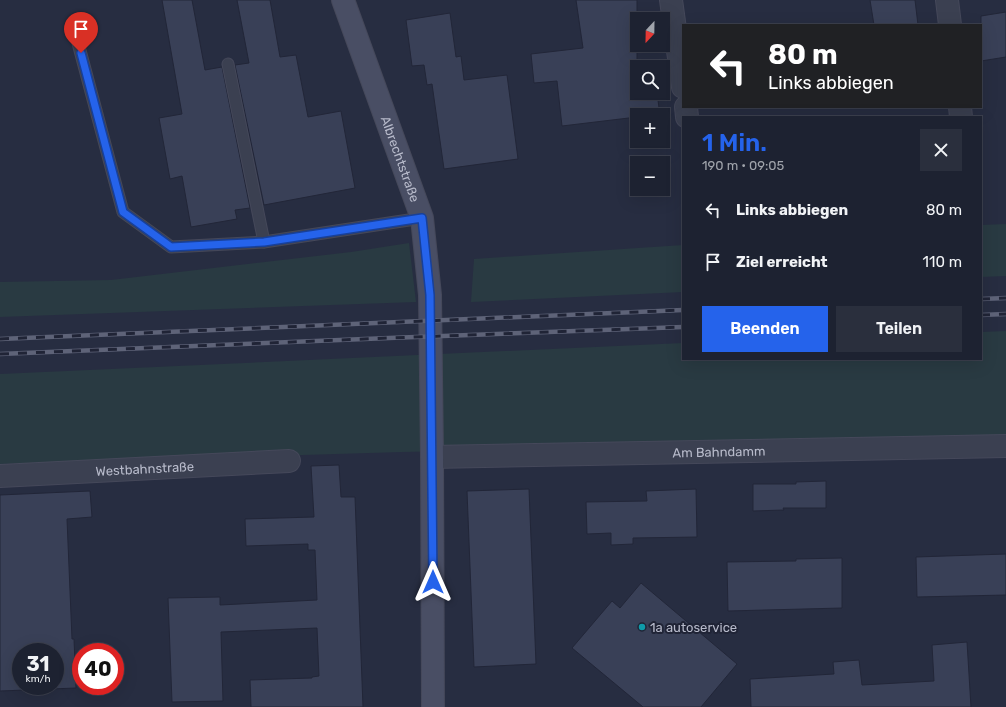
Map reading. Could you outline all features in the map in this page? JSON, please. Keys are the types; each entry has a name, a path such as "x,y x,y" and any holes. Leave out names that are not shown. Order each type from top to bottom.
{"street":[{"name":"Albrechtstraße","path":"343,0 422,218 430,295 433,707"},
{"path":"671,0 682,80"},
{"path":"947,0 950,24"},
{"name":"Am Bahndamm","path":"432,457 1006,446"},
{"name":"Westbahnstraße","path":"0,476 289,461"}],"lane":[{"path":"73,24 123,212 171,247 264,242 422,218"},
{"path":"228,64 264,242"}],"shaded area":[{"path":"1006,224 1006,276 982,277 982,225"},
{"path":"409,243 416,302 0,317 0,282 111,280 351,252"},
{"path":"682,245 682,292 471,302 474,259"},
{"path":"1006,331 1006,439 402,452 0,464 0,374 682,343 682,360 982,360 982,332"}],"building":[{"path":"162,0 192,0 205,70 222,67 250,208 235,210 237,219 191,227 182,176 170,179 159,118 182,114"},
{"path":"237,0 270,0 280,57 296,55 308,117 341,111 355,188 264,205 235,65 249,63"},
{"path":"576,0 637,0 637,12 630,12 630,52 637,52 637,60 630,60 630,100 658,100 659,108 630,108 630,118 562,126 557,81 534,83 531,54 583,48"},
{"path":"870,0 915,0 918,24 874,24"},
{"path":"1006,12 1006,57 982,61 981,16"},
{"path":"450,13 456,57 461,56 464,80 507,75 518,159 444,169 432,84 427,85 424,65 412,66 406,20"},
{"path":"339,465 341,497 355,497 363,707 251,707 250,680 312,678 319,676 317,628 221,632 223,701 172,702 168,598 220,597 220,605 317,600 315,550 308,550 308,544 246,546 245,519 314,517 311,466"},
{"path":"826,481 826,508 783,508 784,510 753,511 753,484 796,484 796,482"},
{"path":"529,489 536,664 474,667 467,491"},
{"path":"696,489 697,537 633,538 633,544 611,545 611,533 587,534 586,502 647,501 646,491"},
{"path":"90,491 92,517 67,519 72,639 74,639 74,643 72,643 72,688 64,688 64,643 12,643 12,691 0,691 0,495"},
{"path":"1006,554 1006,595 917,597 916,557"},
{"path":"842,558 842,608 728,611 727,562 796,561 796,559"},
{"name":"1a autoservice","path":"641,583 737,664 701,707 643,707 572,648 612,601 620,608"},
{"path":"967,642 971,707 751,707 750,679 834,674 833,662 859,660 862,685 934,681 932,645"}],"railway":[{"path":"982,299 1006,298"},
{"path":"0,339 682,310"},
{"path":"982,315 1006,314"},
{"path":"0,354 682,327"}],"place":[{"name":"1a autoservice","path":"642,627"}],"route":[{"path":"81,53 123,212 171,247 264,242 422,218 430,295 433,582"}]}
